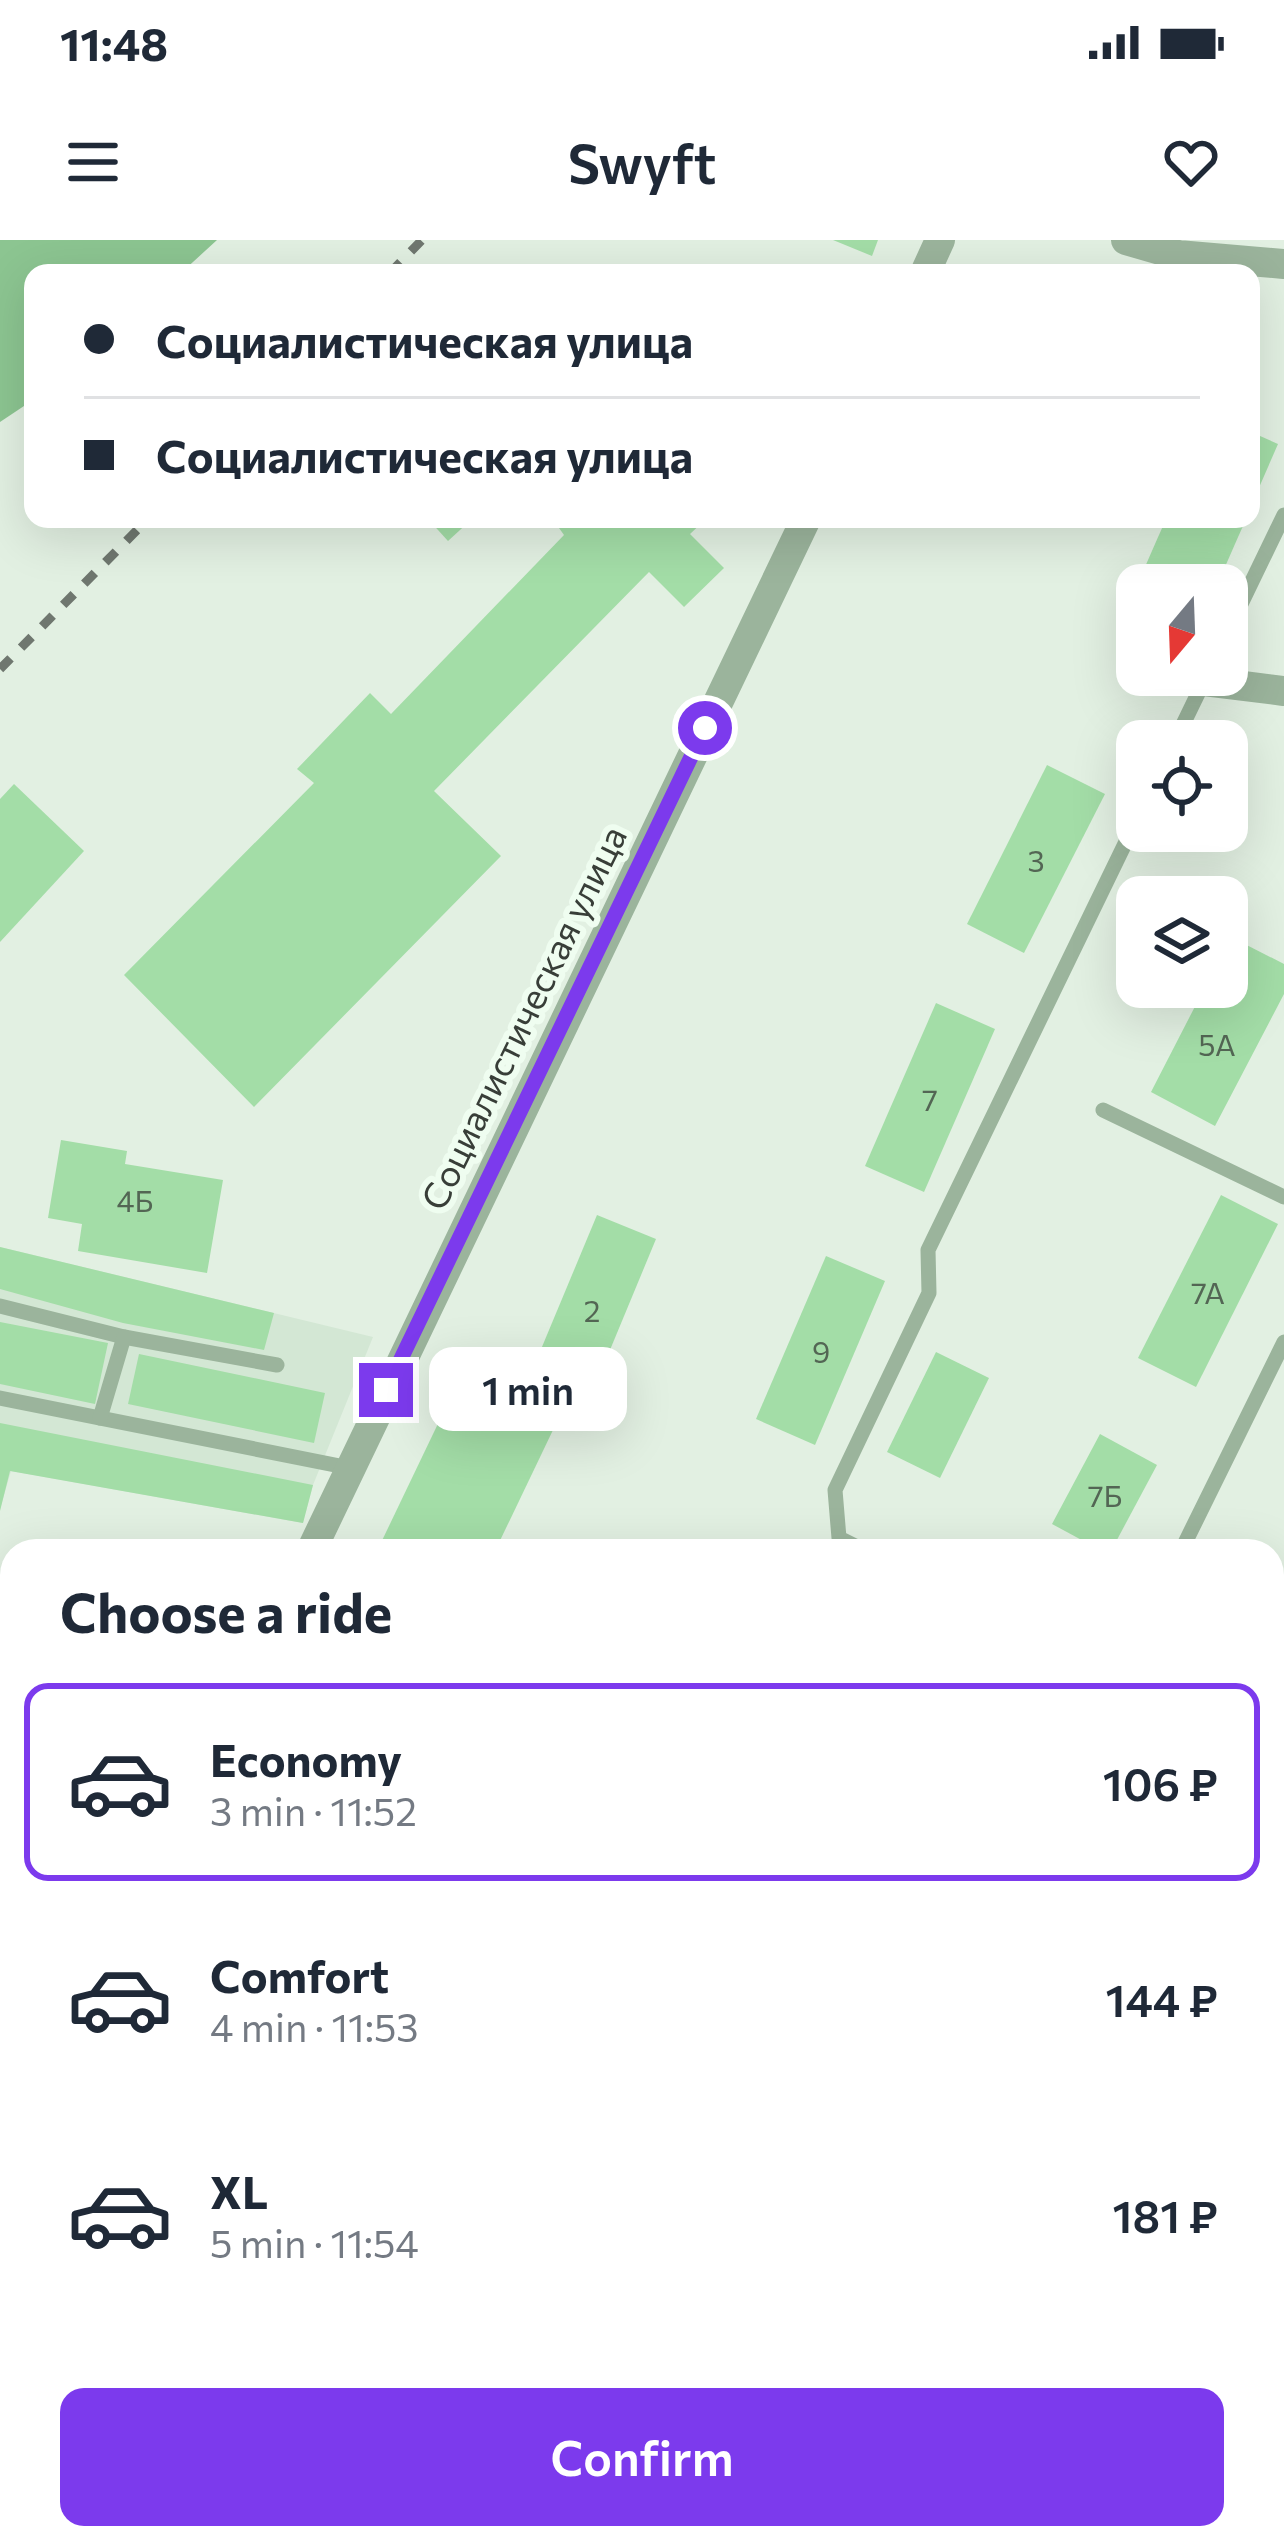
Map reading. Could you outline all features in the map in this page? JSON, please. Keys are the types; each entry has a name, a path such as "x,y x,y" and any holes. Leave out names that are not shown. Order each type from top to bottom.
{"street":[{"path":"1126,240 1178,255 1235,250 1284,264"},
{"name":"Социалистическая улица","path":"316,1539 802,528"},
{"path":"1248,685 1284,691"}],"lane":[{"path":"1248,590 1284,515"},
{"path":"841,1539 835,1490 928,1293 928,1250 1121,852"},
{"path":"1103,1110 1284,1197"},
{"path":"0,1306 124,1337 277,1365"},
{"path":"100,1418 124,1337"},
{"path":"1187,1539 1284,1342"},
{"path":"0,1398 350,1468"}],"shaded area":[{"path":"0,1247 373,1337 313,1485 303,1523 11,1471 0,1509"}],"green space":[{"path":"0,240 217,240 191,264 24,264 24,406 0,422"}],"building":[{"path":"833,240 878,240 872,256"},
{"path":"1260,436 1278,444 1260,485"},
{"path":"436,528 462,528 448,541"},
{"path":"559,528 696,528 690,534 724,568 684,607 649,572 434,791 501,856 254,1107 124,975 314,783 297,769 370,693 391,714 564,535"},
{"path":"1162,528 1242,528 1226,564 1146,564"},
{"path":"1047,765 1105,794 1024,953 967,924"},
{"path":"14,784 84,851 0,942 0,799"},
{"path":"1248,946 1284,964 1284,994 1215,1126 1151,1092 1194,1008 1248,1008"},
{"path":"936,1003 995,1029 924,1192 865,1166"},
{"path":"61,1140 127,1151 125,1164 223,1180 207,1273 78,1251 82,1224 48,1218"},
{"path":"1221,1195 1278,1224 1196,1387 1138,1358"},
{"path":"597,1215 656,1239 588,1403 529,1378"},
{"path":"0,1247 274,1313 264,1350 123,1323 0,1289"},
{"path":"826,1256 885,1281 815,1445 756,1419"},
{"path":"0,1322 108,1343 95,1404 0,1384"},
{"path":"936,1352 989,1378 940,1478 887,1452"},
{"path":"139,1354 325,1393 314,1443 128,1404"},
{"path":"457,1384 553,1430 501,1539 383,1539"},
{"path":"0,1423 313,1485 303,1523 10,1471 0,1511"},
{"path":"1100,1434 1157,1465 1117,1539 1080,1539 1052,1524"}],"railway":[{"path":"399,264 422,240"},
{"path":"0,669 139,528"}],"route":[{"path":"386,1390 705,728"}]}
